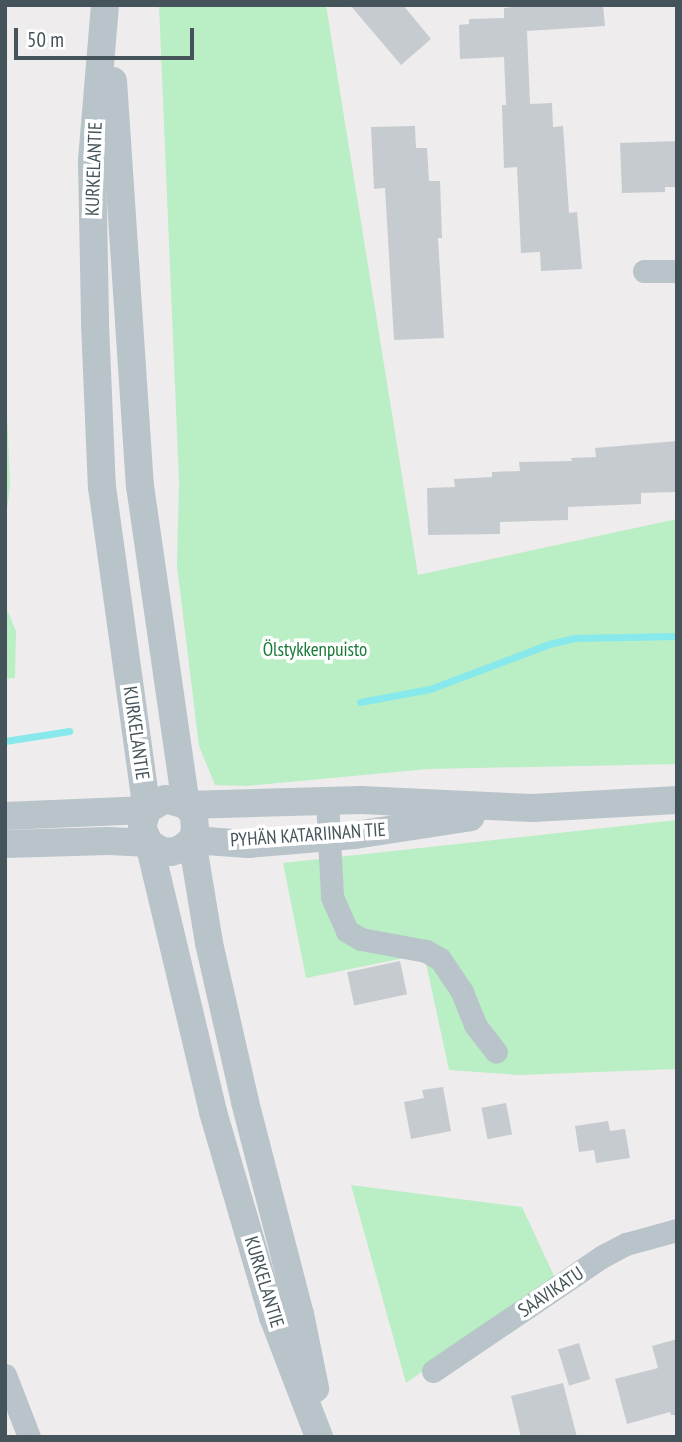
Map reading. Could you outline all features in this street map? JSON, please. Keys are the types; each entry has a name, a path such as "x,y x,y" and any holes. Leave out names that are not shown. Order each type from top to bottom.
{"street":[{"name":"KURKELANTIE","path":"107,5 140,486 186,805 194,815 195,830 191,840 209,943 242,1089 300,1314 322,1437"},
{"name":"KURKELANTIE","path":"107,5 92,161 102,487 147,810 142,827 149,843 213,1112 273,1317 322,1437"},
{"path":"643,271 677,271"},
{"name":"PYHÄN KATARIINAN TIE","path":"5,816 147,810 165,799 186,805 327,800 533,808"},
{"path":"327,800 332,897 347,931 361,939 426,951 440,959 462,992 475,1025 496,1052"},
{"name":"PYHÄN KATARIINAN TIE","path":"5,844 149,843 162,851 171,852 181,849 191,840 248,844 329,837 533,808 677,800"},
{"name":"SAAVIKATU","path":"433,1371 603,1256 626,1244 677,1230"},
{"path":"7,1384 29,1437"}],"green space":[{"name":"Ölstykkenpuisto","path":"159,5 326,5 418,575 677,519 677,764 428,769 246,786 215,785 199,746 177,566 179,481"},
{"path":"5,361 10,484 5,529"},
{"path":"5,605 16,631 15,678 5,679"},
{"path":"677,820 677,1069 519,1075 449,1070 424,954 306,978 283,863"},
{"path":"351,1185 522,1207 555,1278 406,1383"}],"building":[{"path":"350,5 403,5 431,39 401,65"},
{"path":"603,5 605,26 527,31 530,104 552,103 553,127 563,126 569,213 577,212 582,269 541,271 540,252 521,253 517,167 504,168 504,57 460,59 459,25 469,24 469,19 504,18 504,8"},
{"path":"415,126 416,148 427,148 429,181 440,181 442,238 438,238 444,338 394,340 385,188 374,189 371,127"},
{"path":"677,141 677,187 665,187 665,192 622,193 620,143"},
{"path":"677,441 677,492 641,493 641,504 568,507 568,520 500,522 500,534 428,535 427,488 455,487 454,479 492,477 492,472 520,471 519,462 572,461 571,458 596,457 595,448"},
{"path":"400,961 407,994 354,1005 347,972"},
{"path":"443,1087 451,1131 411,1139 404,1102 424,1098 422,1090"},
{"path":"506,1103 512,1134 488,1139 481,1108"},
{"path":"608,1121 610,1131 625,1129 630,1158 596,1163 594,1150 579,1152 575,1126"},
{"path":"677,1339 677,1415 671,1415 670,1412 627,1424 615,1379 658,1368 652,1346"},
{"path":"579,1343 590,1379 569,1386 558,1349"},
{"path":"563,1383 577,1437 521,1437 511,1396"}],"waterway":[{"path":"360,702 430,689 549,644 576,638 677,636"},
{"path":"5,741 69,731"}]}
